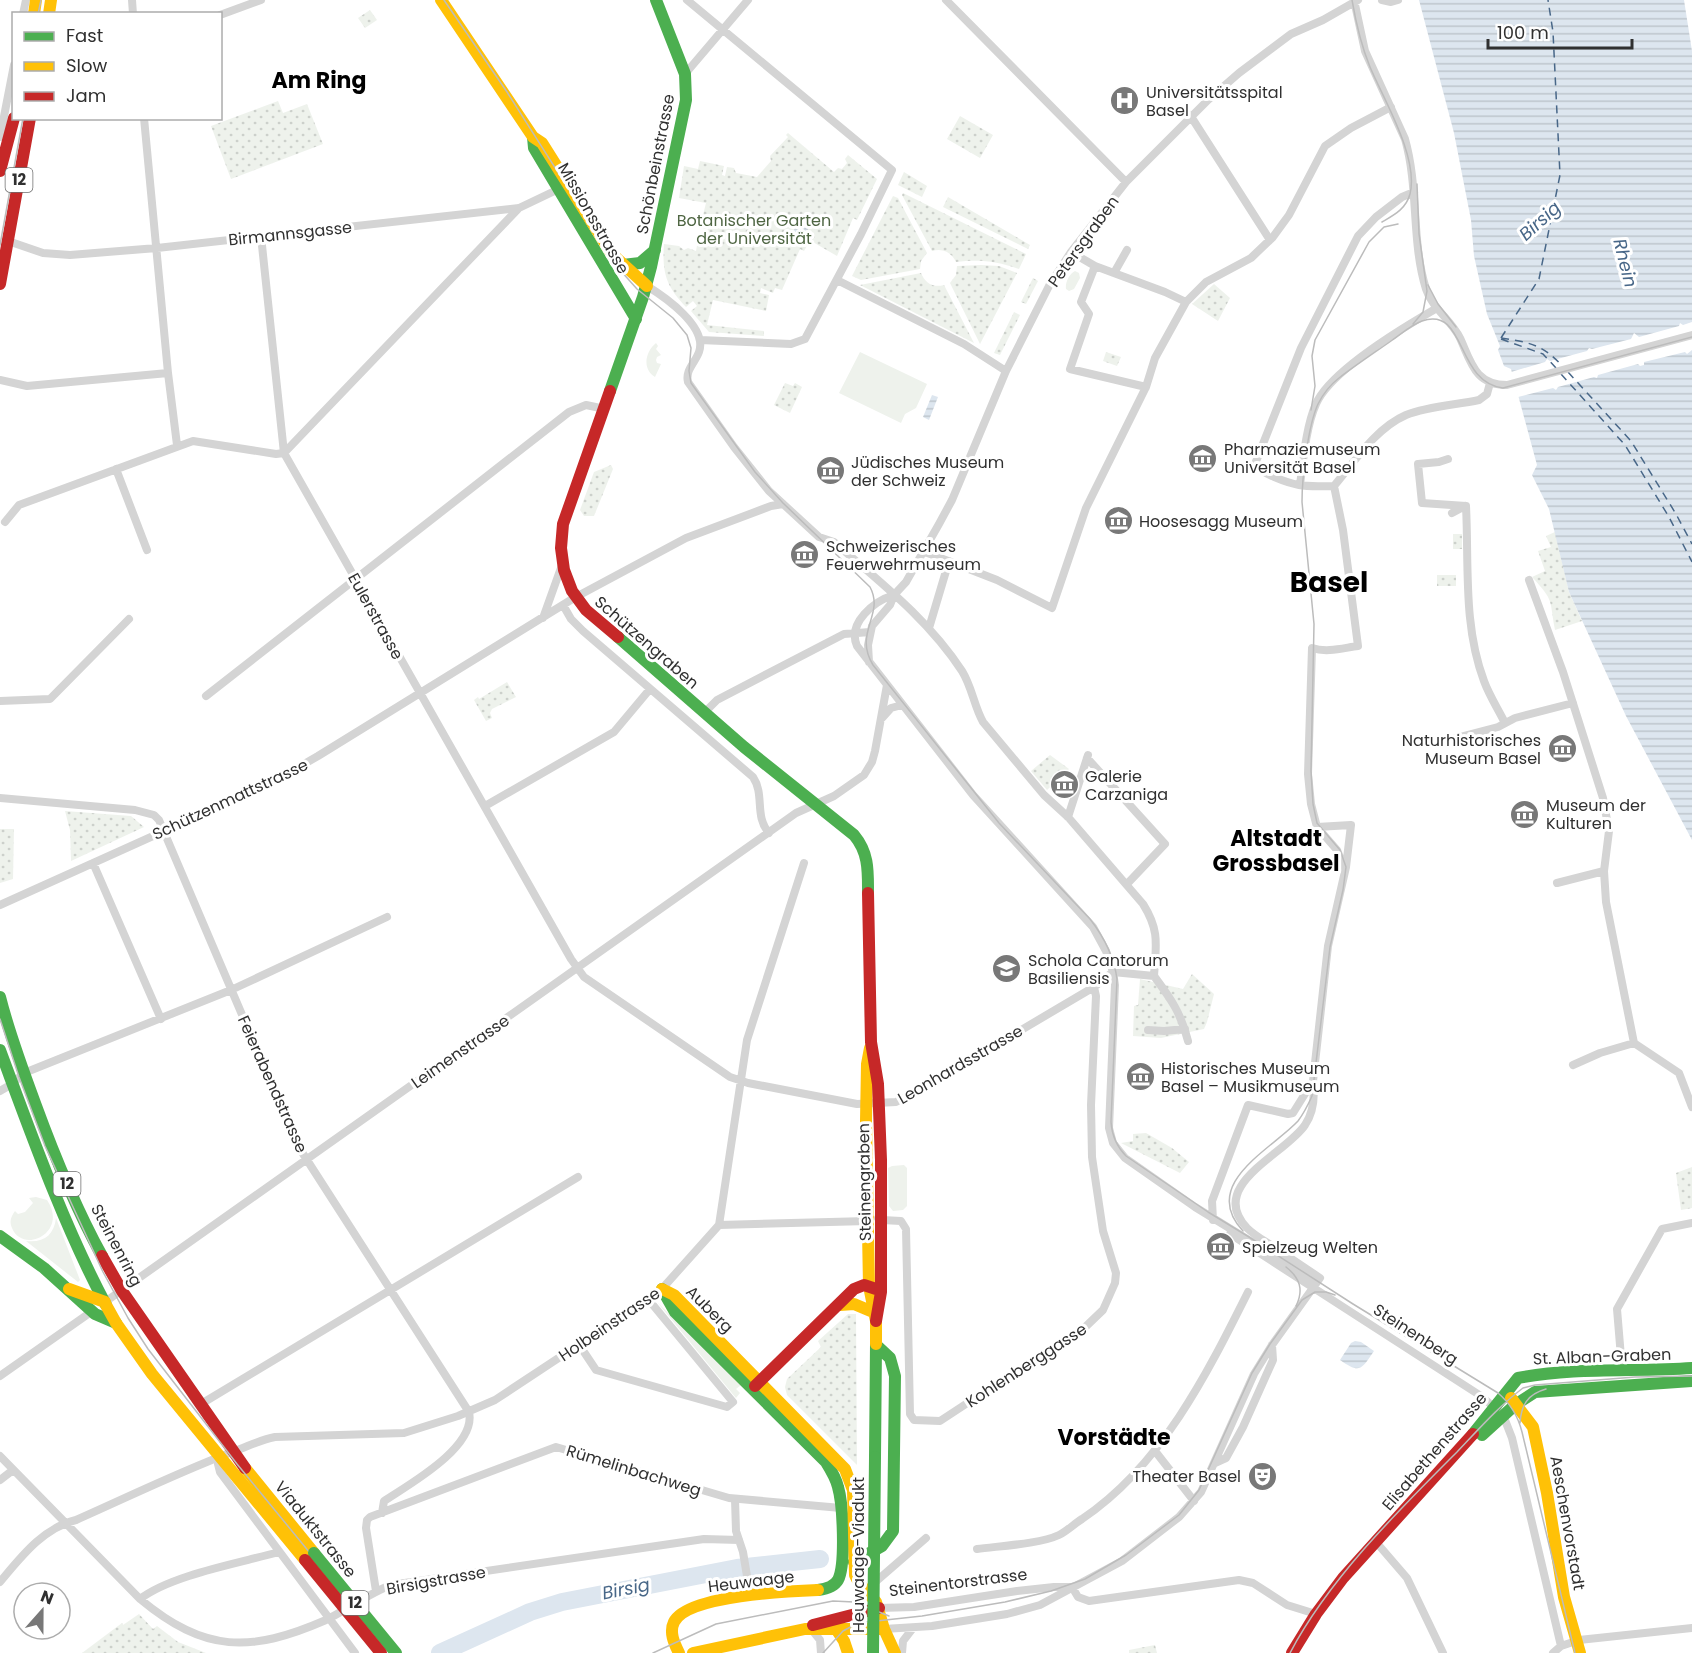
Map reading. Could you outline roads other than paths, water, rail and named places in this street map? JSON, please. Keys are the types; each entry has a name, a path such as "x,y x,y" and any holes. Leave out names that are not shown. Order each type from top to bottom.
{"main road":[{"name":"Missionsstrasse","path":"441,0 533,137 534,148 612,254 645,291"},
{"path":"659,3 685,74"},
{"name":"Schönbeinstrasse","path":"645,291 686,100 685,74"},
{"name":"12","path":"0,171 2,151 13,120"},
{"name":"12","path":"0,284 4,238 30,120"},
{"name":"Missionsstrasse","path":"563,187 616,288 645,291"},
{"path":"623,265 640,263 655,250"},
{"path":"616,288 636,319"},
{"name":"Schützengraben","path":"645,291 563,524 562,566 568,586 574,598 586,610 704,712 794,787 839,821"},
{"name":"Steinengraben","path":"839,821 860,842 867,858 871,1042 879,1104 882,1220 881,1292 874,1317"},
{"name":"Steinenring","path":"0,998 24,1073 66,1181 108,1269 201,1404 227,1454"},
{"name":"Steinengraben","path":"871,1042 867,1064 866,1104 869,1286 876,1345 875,1457"},
{"name":"Steinenring","path":"0,1050 89,1273 116,1323 152,1374 227,1454"},
{"path":"0,1236 68,1288 91,1312 104,1321 116,1323"},
{"path":"756,1386 854,1289 869,1286 881,1292"},
{"path":"68,1288 105,1302"},
{"name":"Auberg","path":"662,1289 675,1312 845,1469 853,1490 854,1562 857,1580 874,1598 895,1653"},
{"path":"840,1305 855,1304 874,1317"},
{"path":"854,1562 883,1545 889,1540 893,1530 895,1376 890,1358 876,1345"},
{"name":"St. Alban-Graben","path":"1515,1381 1527,1375 1622,1369 1653,1371 1692,1368"},
{"name":"Elisabethenstrasse","path":"1500,1411 1505,1393 1515,1381"},
{"name":"St. Alban-Graben","path":"1528,1395 1535,1392 1692,1381"},
{"name":"Auberg","path":"756,1386 832,1470 840,1488 841,1571 835,1585"},
{"path":"1505,1393 1516,1404"},
{"name":"Elisabethenstrasse","path":"1292,1653 1316,1614 1376,1542 1500,1411 1516,1404 1528,1395"},
{"name":"Aeschenvorstadt","path":"1516,1404 1533,1427 1547,1493 1564,1597 1578,1647"},
{"name":"Viaduktstrasse","path":"227,1454 310,1556 396,1653"},
{"name":"Heuwaage-Viadukt","path":"873,1653 875,1457"},
{"name":"Viaduktstrasse","path":"310,1556 381,1653"},
{"name":"Heuwaage","path":"679,1653 671,1635 671,1629 672,1623 682,1611 750,1594 822,1590 835,1585"},
{"name":"Steinentorstrasse","path":"850,1623 879,1608"},
{"path":"808,1630 819,1623 850,1623"},
{"path":"693,1653 808,1630 836,1629 850,1623"},
{"name":"Steinentorstrasse","path":"850,1623 884,1629"},
{"path":"836,1629 848,1653"}],"street":[{"path":"222,14 261,0"},
{"path":"687,0 892,170 805,339 797,343 781,344 700,340"},
{"name":"Schönbeinstrasse","path":"685,74 748,0"},
{"path":"946,0 1126,182"},
{"path":"1342,0 1356,0 1365,51 1409,153 1427,291 1455,330 1477,373 1490,383 1507,385 1692,335"},
{"name":"Petersgraben","path":"870,632 925,552 952,500 1006,371 1049,286 1071,252 1126,182 1190,115 1239,72 1291,34 1323,20 1356,0"},
{"path":"1382,0 1390,3 1398,0"},
{"path":"0,137 12,75"},
{"path":"925,552 997,580 1052,608 1086,508 1146,387 1155,358 1186,302 1206,282 1251,258 1270,240 1289,215 1325,146 1351,128 1391,107"},
{"path":"1190,115 1270,240"},
{"path":"144,120 177,445"},
{"name":"Birmannsgasse","path":"4,238 32,250 60,254 157,248 519,208 563,187"},
{"path":"1414,192 1402,197 1376,217 1358,236 1327,293 1294,364 1255,464 1260,470 1300,486 1334,486 1378,434 1391,423 1418,411 1479,400 1486,394 1490,383"},
{"path":"5,522 19,505 193,441 276,454 284,453 519,208"},
{"name":"Eulerstrasse","path":"261,236 284,453 577,968"},
{"path":"1114,273 1127,250"},
{"path":"1071,252 1095,266 1166,292 1186,302"},
{"path":"1095,266 1082,302 1089,314 1070,369 1146,387"},
{"path":"837,280 964,344 1006,371"},
{"path":"645,291 682,313 700,340 699,353 687,376 688,382 754,474 819,537 834,542 929,628 962,672 970,686 977,711 984,722 1044,795 1068,817 1127,884 1153,919 1157,950 1154,976 1177,1006 1188,1041"},
{"path":"1300,486 1313,411 1326,387 1341,372 1412,322 1437,308"},
{"path":"0,380 27,386 168,373"},
{"path":"206,696 569,412 586,405 604,409"},
{"path":"1448,459 1418,464 1422,503 1466,506"},
{"path":"116,469 147,550"},
{"path":"1334,486 1343,530 1358,646 1323,650 1312,648 1308,774 1311,804 1317,827 1337,850 1343,862 1344,874"},
{"name":"Schützenmattstrasse","path":"0,905 281,777 574,598 686,538 771,506 783,504"},
{"path":"1452,513 1466,506"},
{"path":"1466,506 1467,593 1473,637 1484,682 1505,723"},
{"path":"929,628 949,561"},
{"path":"543,618 562,566"},
{"path":"1529,580 1552,640 1598,778 1609,831 1604,872 1606,903 1634,1043 1679,1073 1692,1107"},
{"name":"Petersgraben","path":"854,633 859,621 872,608 883,598 894,595"},
{"name":"Schützengraben","path":"563,605 577,625 753,777 759,789 761,822 769,833"},
{"path":"0,701 50,699 129,619"},
{"path":"704,712 717,700 844,634 870,632 867,655 869,662"},
{"name":"Steinenberg","path":"854,633 857,646 973,795 1093,927 1106,951 1113,972 1115,1015 1109,1128 1116,1148 1125,1158 1316,1283 1500,1411"},
{"name":"Leimenstrasse","path":"105,1302 796,813 834,796 864,776 872,762 887,685"},
{"path":"485,806 614,732 650,689"},
{"path":"1452,739 1498,728 1505,723 1573,703"},
{"path":"882,718 891,708 902,705"},
{"path":"1068,817 1088,756 1165,844 1127,884"},
{"path":"0,798 146,811 154,814 163,831"},
{"path":"1211,1213 1212,1201 1248,1105 1288,1114 1296,1110 1313,1081 1328,946 1344,874 1351,825 1317,827"},
{"name":"Feierabendstrasse","path":"163,831 298,1146 470,1412"},
{"path":"93,863 161,1019"},
{"path":"804,863 747,1040 719,1225 868,1221"},
{"path":"1557,883 1604,872"},
{"path":"0,1091 24,1073 231,990 387,918"},
{"name":"Leonhardsstrasse","path":"577,968 584,977 730,1077 849,1103 866,1104 896,1102 923,1088 1094,987 1113,972"},
{"path":"1113,972 1154,976"},
{"name":"Kohlenberggasse","path":"882,1220 901,1221 907,1234 910,1414 914,1420 919,1422 940,1421 1079,1333 1103,1310 1115,1283 1116,1273 1102,1231 1092,1157 1091,1105 1096,996 1094,987"},
{"path":"1148,1030 1185,1029"},
{"path":"1573,1065 1600,1053 1634,1043"},
{"name":"Steinenberg","path":"1313,1081 1315,1094 1312,1110 1305,1125 1294,1138 1256,1168 1246,1179 1236,1202 1241,1220 1252,1233 1316,1283"},
{"path":"201,1404 578,1177"},
{"path":"867,1207 882,1220"},
{"name":"Steinenberg","path":"1211,1213 1218,1227 1316,1283"},
{"path":"1622,1369 1617,1309 1662,1229 1692,1223"},
{"name":"Holbeinstrasse","path":"0,1582 33,1545 65,1523 259,1440 275,1437 404,1433 470,1412 495,1400 580,1346 662,1289 719,1225"},
{"name":"Steinentorstrasse","path":"884,1629 913,1628 1025,1610 1047,1602 1122,1560 1179,1517 1194,1501 1215,1463 1254,1374 1316,1283"},
{"path":"977,1550 1058,1535 1097,1509 1133,1478 1155,1451 1202,1379 1248,1292"},
{"path":"580,1346 596,1370 727,1407 733,1402 648,1299"},
{"path":"0,1376 91,1312"},
{"name":"Aeschenvorstadt","path":"1500,1411 1512,1437 1561,1646"},
{"path":"376,1591 366,1524 370,1517 382,1513 384,1501 439,1465 450,1454 468,1426 470,1412"},
{"name":"Rümelinbachweg","path":"382,1513 556,1447 735,1499 842,1508"},
{"path":"1155,1451 1194,1501"},
{"path":"227,1454 218,1464 220,1472 355,1653"},
{"name":"Birsigstrasse","path":"0,1456 140,1599 164,1619 195,1637 221,1644 266,1644 328,1619 376,1591 392,1585 704,1539 739,1540"},
{"path":"0,1480 13,1470"},
{"path":"735,1499 736,1531 743,1552 750,1594"},
{"path":"867,1590 926,1538"},
{"path":"1376,1542 1407,1578 1443,1653"},
{"path":"140,1599 149,1592 171,1582 279,1552"},
{"path":"1072,1587 1078,1597 1089,1601 1231,1580 1245,1581 1259,1586 1287,1605 1316,1614"},
{"name":"Steinentorstrasse","path":"879,1608 914,1607 1017,1591 1072,1587"},
{"path":"902,1653 903,1641 913,1628"},
{"path":"1553,1653 1561,1646 1578,1647 1692,1628"},
{"path":"808,1630 820,1641 821,1653"}],"water":[{"name":"Rhein","path":"1419,0 1684,0 1692,51 1692,840 1626,716 1569,592 1549,509 1532,475 1537,465 1511,369 1504,366 1498,350 1500,346 1487,314 1474,256 1471,220 1454,133"},
{"path":"806,221 809,227 806,234 799,234 794,243 789,243 786,240 787,234 794,230 797,223"},
{"path":"932,395 938,397 929,420 923,417"},
{"path":"1361,1342 1374,1351 1360,1368 1352,1367 1340,1360 1351,1343"}],"waterway":[{"name":"Birsig","path":"440,1653 530,1612 562,1602 737,1568 820,1559"}],"tram line":[{"path":"38,12 41,0"},
{"path":"444,0 507,92 620,270 637,289 673,318 687,335 691,348 689,371 691,383 755,472 783,503 870,587 874,597 874,606 866,643 873,665 999,823 1090,919 1104,940 1111,955 1117,979 1111,1122 1117,1145 1126,1156 1208,1212 1498,1393 1507,1401 1522,1432 1575,1653"},
{"path":"1352,0 1367,59 1399,129 1410,164 1410,194 1406,204 1382,222"},
{"path":"0,245 23,120"},
{"path":"1413,324 1423,312 1427,291 1419,234 1417,184"},
{"path":"1311,410 1315,386 1312,356 1315,340 1369,242 1384,227 1398,224"},
{"path":"1428,285 1438,304 1456,327"},
{"path":"1243,1231 1232,1214 1229,1198 1234,1183 1244,1169 1298,1121 1312,1096 1330,947 1346,867 1340,850 1317,823 1311,771 1314,624 1302,502 1306,452 1318,404 1339,378 1422,321 1436,319 1447,324 1476,373 1488,383 1503,388 1692,337"},
{"path":"0,1019 45,1146 103,1272 128,1318 148,1349 237,1464 392,1653"},
{"path":"1286,1267 1295,1275 1299,1285 1300,1295 1296,1306"},
{"path":"823,1653 843,1631 858,1623 922,1616 1005,1602 1051,1591 1085,1579 1126,1555 1179,1515 1199,1490 1252,1373 1302,1300 1315,1292 1335,1295"},
{"path":"1290,1653 1344,1572 1489,1418 1523,1388 1535,1385 1635,1377 1692,1376"},
{"path":"1520,1423 1522,1411 1530,1397 1546,1389"},
{"path":"653,1653 716,1624 833,1601 854,1602 889,1616"}],"place":[{"name":"Universitätsspital Basel","path":"1125,101"},
{"name":"Pharmaziemuseum Universität Basel","path":"1203,458"},
{"name":"Jüdisches Museum der Schweiz","path":"830,471"},
{"name":"Hoosesagg Museum","path":"1118,521"},
{"name":"Schweizerisches Feuerwehrmuseum","path":"805,555"},
{"name":"Naturhistorisches Museum Basel","path":"1562,749"},
{"name":"Galerie Carzaniga","path":"1064,785"},
{"name":"Museum der Kulturen","path":"1525,814"},
{"name":"Schola Cantorum Basiliensis","path":"1007,969"},
{"name":"Historisches Museum Basel – Musikmuseum","path":"1140,1077"},
{"name":"Spielzeug Welten","path":"1221,1247"},
{"name":"Theater Basel","path":"1262,1476"}],"district":[{"name":"Am Ring","path":"319,80"},
{"name":"Basel","path":"1329,582"},
{"name":"Altstadt Grossbasel","path":"1276,850"},
{"name":"Vorstädte","path":"1114,1437"}],"park label":[{"name":"Botanischer Garten der Universität","path":"754,229"}]}
